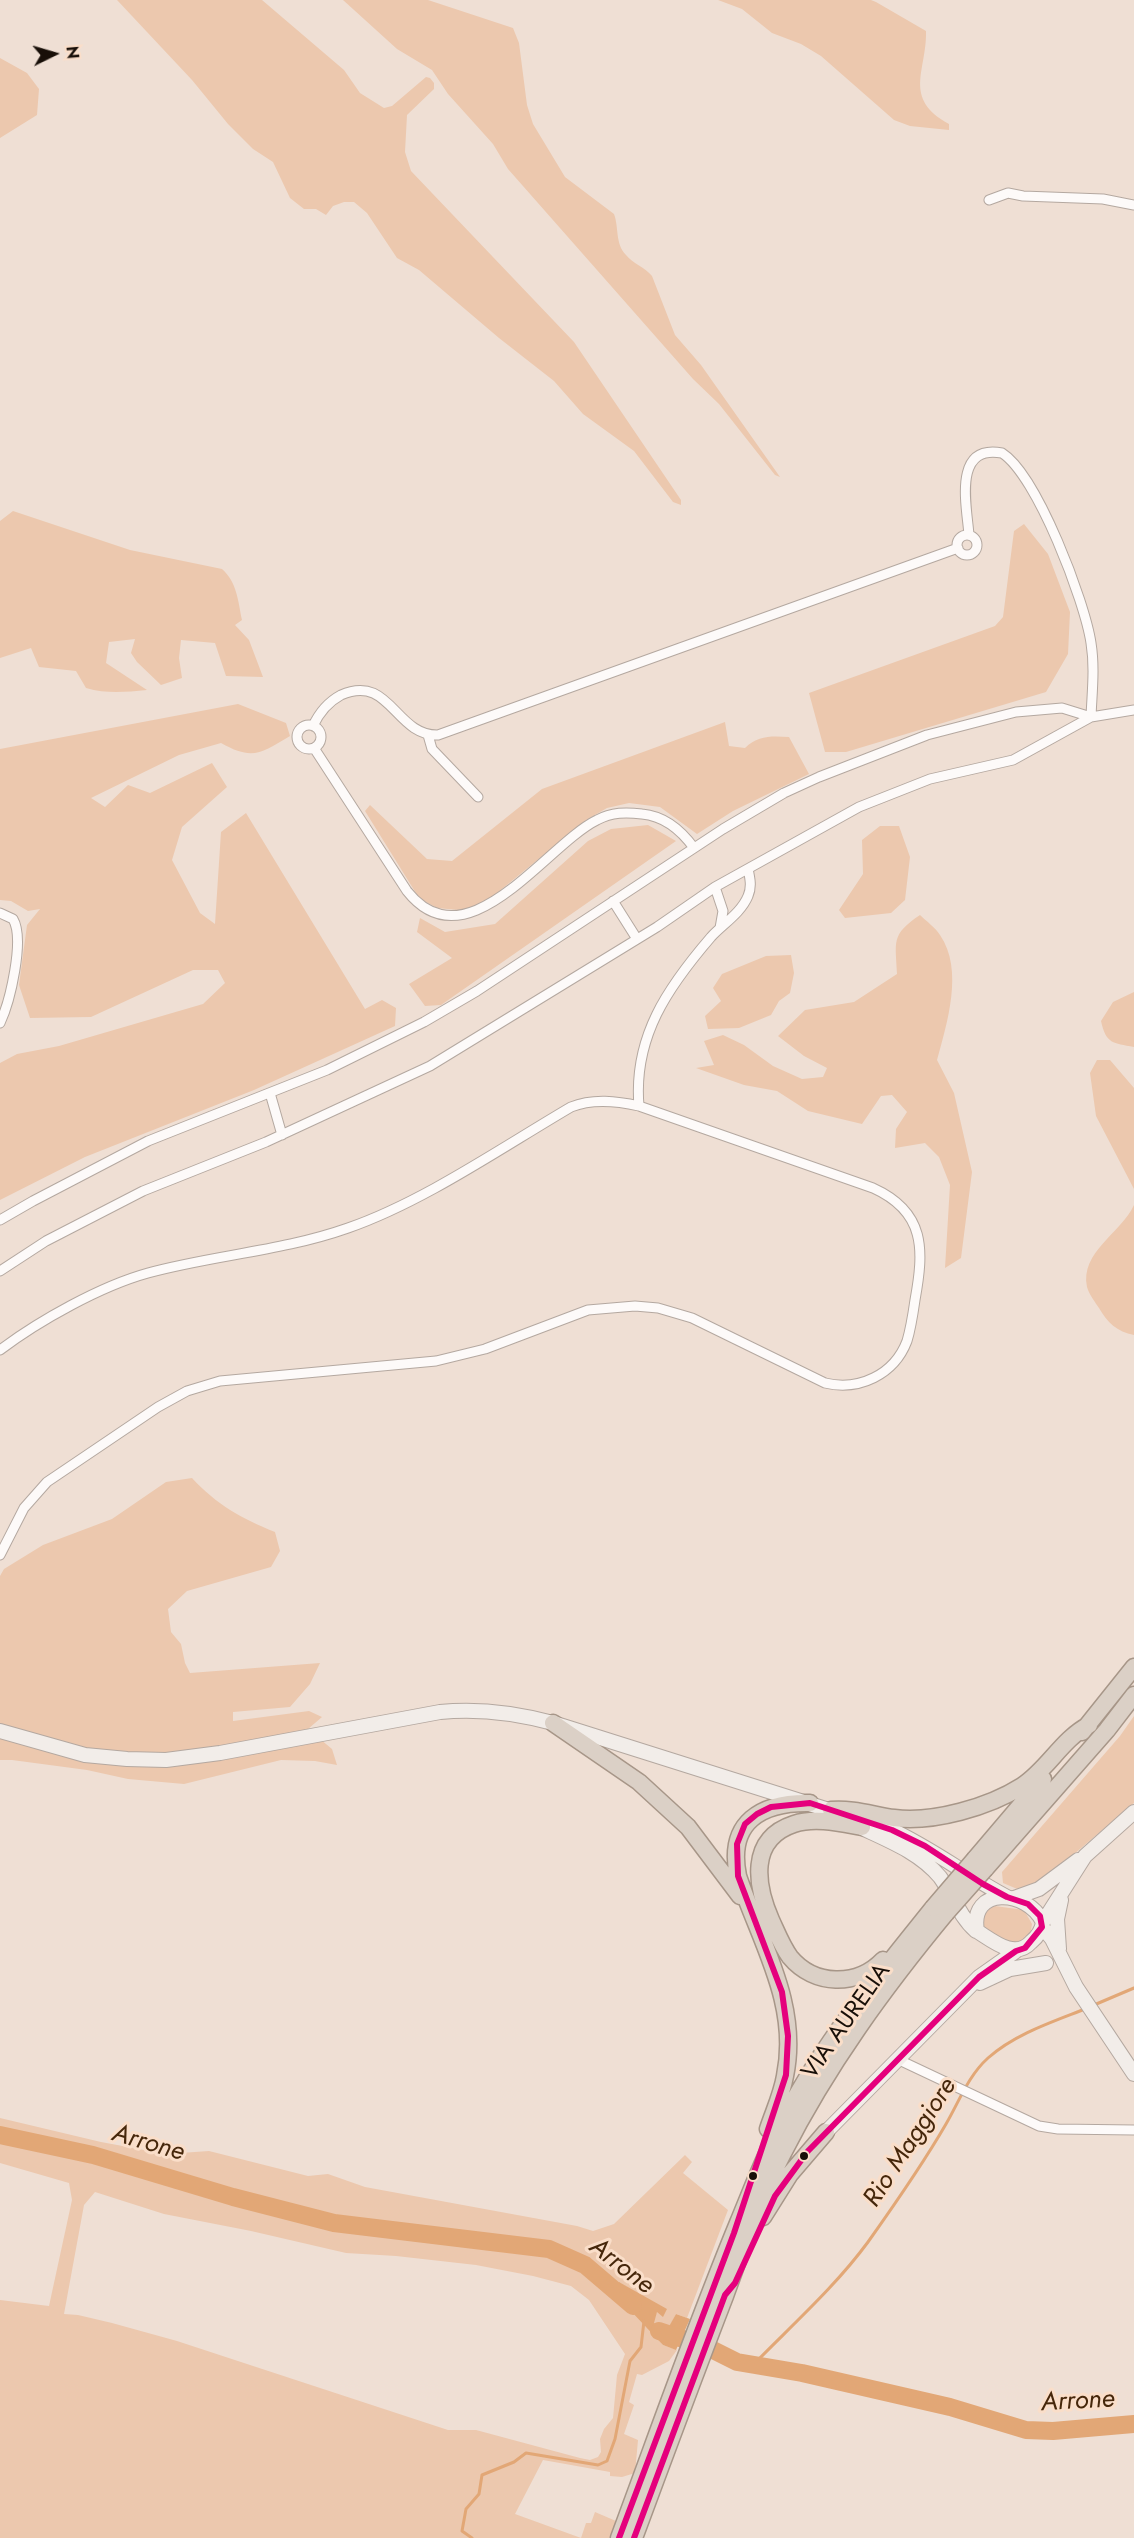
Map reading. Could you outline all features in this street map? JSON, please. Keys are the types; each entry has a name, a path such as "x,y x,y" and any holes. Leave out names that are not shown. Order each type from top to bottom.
{"highway":[{"name":"VIA AURELIA","path":"980,1864 1134,1667"},
{"name":"VIA AURELIA","path":"619,2538 705,2325 734,2233 773,2140 813,2067 885,1966 1107,1730 1134,1695"},
{"path":"553,1723 639,1782 688,1827 749,1906"},
{"path":"831,1810 919,1819 955,1812 993,1800 1031,1780 1077,1731 1089,1725"},
{"path":"734,2233 753,2170 781,2092 787,2068 788,2044 787,2018 782,1992 738,1876 737,1844 741,1830 757,1814 771,1807 810,1803"},
{"path":"856,1823 802,1822 785,1827 768,1842 759,1866 759,1888 787,1953 801,1968 818,1977 839,1980 854,1978 879,1964 915,1921 934,1914"},
{"name":"VIA AURELIA","path":"705,2325 725,2295 767,2186 801,2119 839,2057 934,1914"},
{"path":"725,2295 735,2283 775,2196 790,2174 826,2132"},
{"name":"VIA AURELIA","path":"634,2538 690,2364"}],"street":[{"path":"989,200 1008,193 1023,196 1096,199 1134,205"},
{"path":"958,548 964,555 971,555 976,551 977,542 969,535 966,472 972,461 985,454 1002,453 1021,471 1031,489 1079,599 1091,645 1093,669 1091,717"},
{"path":"958,548 960,538 969,535"},
{"path":"314,726 321,712 336,698 350,692 364,691 384,699 413,730 428,735 438,735 958,548"},
{"path":"0,1220 148,1141 336,1066 442,1012 694,848 807,782 927,735 1030,709 1062,708 1091,717"},
{"path":"0,1270 64,1232 143,1191 282,1135 430,1066 637,939 715,887 882,796 940,776 1013,760 1091,717 1134,710"},
{"path":"307,725 314,726 319,731 321,739 314,748 303,748 297,739 301,728 307,725"},
{"path":"428,735 432,748 478,797"},
{"path":"314,748 407,891 420,905 442,914 466,914 487,906 508,892 586,827 612,814 633,813 662,818 694,848"},
{"path":"639,1106 639,1065 654,1019 684,972 720,928 739,910 748,896 750,885 748,869"},
{"path":"715,887 723,911 720,928"},
{"path":"614,901 637,939"},
{"path":"0,913 13,919 18,933 11,988 0,1023"},
{"path":"270,1093 282,1135"},
{"path":"0,1350 95,1293 127,1280 173,1267 297,1243 347,1229 373,1218 480,1161 577,1105 608,1101 639,1106 873,1188 903,1208 916,1229 920,1244 921,1265 908,1336 899,1356 891,1366 861,1384 830,1384 816,1380 692,1318 658,1308 627,1306 588,1310 493,1346 436,1361 220,1381 186,1391 159,1407 43,1486 24,1508 0,1555"},
{"path":"0,1731 85,1755 151,1760 213,1754 448,1711 505,1713 553,1723 831,1810 900,1846 930,1867 945,1884 965,1920 977,1931 1046,1963 1077,1990"},
{"path":"977,1931 976,1920 983,1905 992,1899 1011,1898 1036,1891 1085,1856 1134,1812"},
{"path":"856,1823 883,1827 925,1846 983,1884 1032,1906 1077,1990 1134,2074"},
{"path":"826,2132 988,1969 1031,1943 1085,1856"},
{"path":"1059,1954 1058,1913 1068,1881"},
{"path":"967,1991 1010,1969 1046,1963"},
{"path":"897,2059 1039,2126 1058,2129 1133,2129"}],"shaded area":[{"path":"117,0 262,0 344,70 360,93 384,108 392,106 426,77 430,78 434,83 434,89 407,115 405,152 411,171 574,342 681,500 681,505 673,502 634,451 583,414 554,381 419,270 397,258 367,213 354,202 344,202 333,206 326,215 316,209 304,209 290,198 273,162 253,149 228,124 192,80"},
{"path":"343,0 428,0 513,28 519,43 527,105 533,124 565,177 614,214 620,246 629,258 652,276 675,335 701,365 780,477 775,475 719,404 693,379 508,169 493,144 448,94 432,70 397,49"},
{"path":"718,0 871,0 876,2 926,31 920,83 921,94 935,114 949,124 949,130 910,126 894,120 821,56 801,44 772,33 742,9"},
{"path":"0,58 27,73 39,89 37,115 0,138"},
{"path":"13,511 130,550 222,569 231,580 238,599 242,620 235,625 249,640 263,677 226,676 215,643 181,640 179,658 182,678 161,685 131,653 135,639 109,642 106,663 147,690 109,692 86,688 76,671 39,667 31,648 0,658 0,521"},
{"path":"1024,524 1048,554 1070,612 1068,654 1046,692 846,752 825,752 809,693 995,626 1003,617 1014,531"},
{"path":"238,704 286,723 290,736 257,753 241,752 221,743 179,755 91,798 105,807 128,785 150,793 212,763 227,787 182,827 172,860 200,913 215,924 221,832 246,813 365,1009 382,1000 396,1008 395,1026 254,1090 85,1157 0,1200 0,1063 17,1054 59,1046 203,1004 225,983 218,970 193,970 91,1017 30,1018 19,985 27,925 40,909 28,911 11,901 0,900 0,749"},
{"path":"725,722 729,746 745,748 760,739 789,737 809,774 733,811 697,834 660,807 629,803 607,808 586,820 491,898 473,908 459,910 437,908 419,898 365,811 370,805 427,859 452,861 542,789"},
{"path":"648,825 676,841 441,1005 425,1006 409,984 452,958 417,932 420,918 445,932 495,924 588,841 611,829"},
{"path":"880,826 899,826 910,857 905,900 891,913 845,918 839,910 863,874 862,840"},
{"path":"920,915 940,935 951,964 949,1013 937,1060 954,1093 972,1172 961,1258 945,1268 950,1185 939,1157 925,1143 895,1148 896,1129 907,1112 892,1095 881,1096 862,1124 808,1111 777,1091 744,1085 696,1068 714,1065 704,1041 723,1035 744,1045 773,1066 802,1079 823,1077 827,1068 804,1056 778,1036 805,1010 854,1002 897,974 896,947 899,934"},
{"path":"791,955 794,973 790,993 779,1001 771,1015 739,1028 708,1029 705,1016 721,1001 713,988 722,974 766,956"},
{"path":"1134,992 1134,1047 1108,1038 1101,1021 1113,1002"},
{"path":"1097,1060 1110,1060 1134,1088 1134,1189 1096,1116 1090,1073"},
{"path":"1134,1205 1134,1335 1118,1329 1105,1318 1088,1290 1086,1275 1095,1253"},
{"path":"192,1478 230,1510 275,1532 280,1551 271,1567 187,1591 168,1609 171,1632 181,1644 185,1663 190,1673 320,1663 310,1684 290,1707 233,1712 233,1721 309,1711 322,1717 308,1729 332,1749 337,1765 315,1761 281,1760 184,1784 128,1779 87,1770 0,1760 0,1576 4,1569 43,1545 112,1519 166,1482"},
{"path":"1134,1716 1134,1803 1040,1883 1022,1891 1003,1883 1002,1872 1120,1736"},
{"path":"995,1906 1024,1910 1032,1924 1030,1936 1020,1944 1009,1943 985,1933 982,1922 986,1910"},
{"path":"0,2118 101,2142 166,2154 209,2151 308,2176 328,2174 365,2187 577,2226 593,2231 614,2224 685,2155 692,2162 683,2173 728,2210 687,2318 676,2314 668,2330 653,2323 657,2311 667,2310 620,2283 663,2345 677,2350 669,2361 642,2375 637,2374 629,2402 634,2405 624,2434 638,2440 635,2473 622,2477 610,2476 610,2472 543,2460 515,2514 581,2538 0,2538 0,2300 49,2306 72,2200 69,2183 0,2163","holes":["95,2192 164,2214 346,2253 476,2265 571,2286 589,2300 625,2354 617,2375 613,2418 604,2429 600,2439 601,2452 598,2457 590,2460 476,2430 448,2430 177,2341 112,2323 64,2314 84,2205"]},
{"path":"619,2282 667,2309 663,2317 657,2312 654,2323 667,2330 676,2314 690,2319 676,2350 663,2345 613,2292"},
{"path":"595,2512 616,2521 611,2538 581,2538 586,2523 591,2523"}],"waterway":[{"name":"Rio Maggiore","path":"1094,2005 1134,1988"},
{"name":"Rio Maggiore","path":"752,2366 827,2290 868,2242 928,2154 969,2081 981,2065 1022,2035 1085,2009"},
{"name":"Arrone","path":"0,2135 93,2155 233,2197 334,2223 549,2249 585,2265 633,2306"},
{"path":"472,2538 462,2531 466,2509 479,2494 482,2475 514,2462 526,2453 598,2465 607,2461 615,2439 630,2361 641,2347 644,2321"},
{"name":"Arrone","path":"659,2331 707,2347 737,2362 802,2373 950,2407 1026,2430 1053,2431 1134,2424"}],"transit line":[{"path":"619,2538 734,2233 786,2075 788,2036 782,1992 738,1876 737,1844 745,1824 757,1814 771,1807 810,1803 892,1830 925,1846 983,1884 1007,1897 1028,1904 1040,1916 1042,1927 1025,1948 1016,1951 979,1977 808,2151 775,2196 735,2283 725,2295 634,2538"}]}
